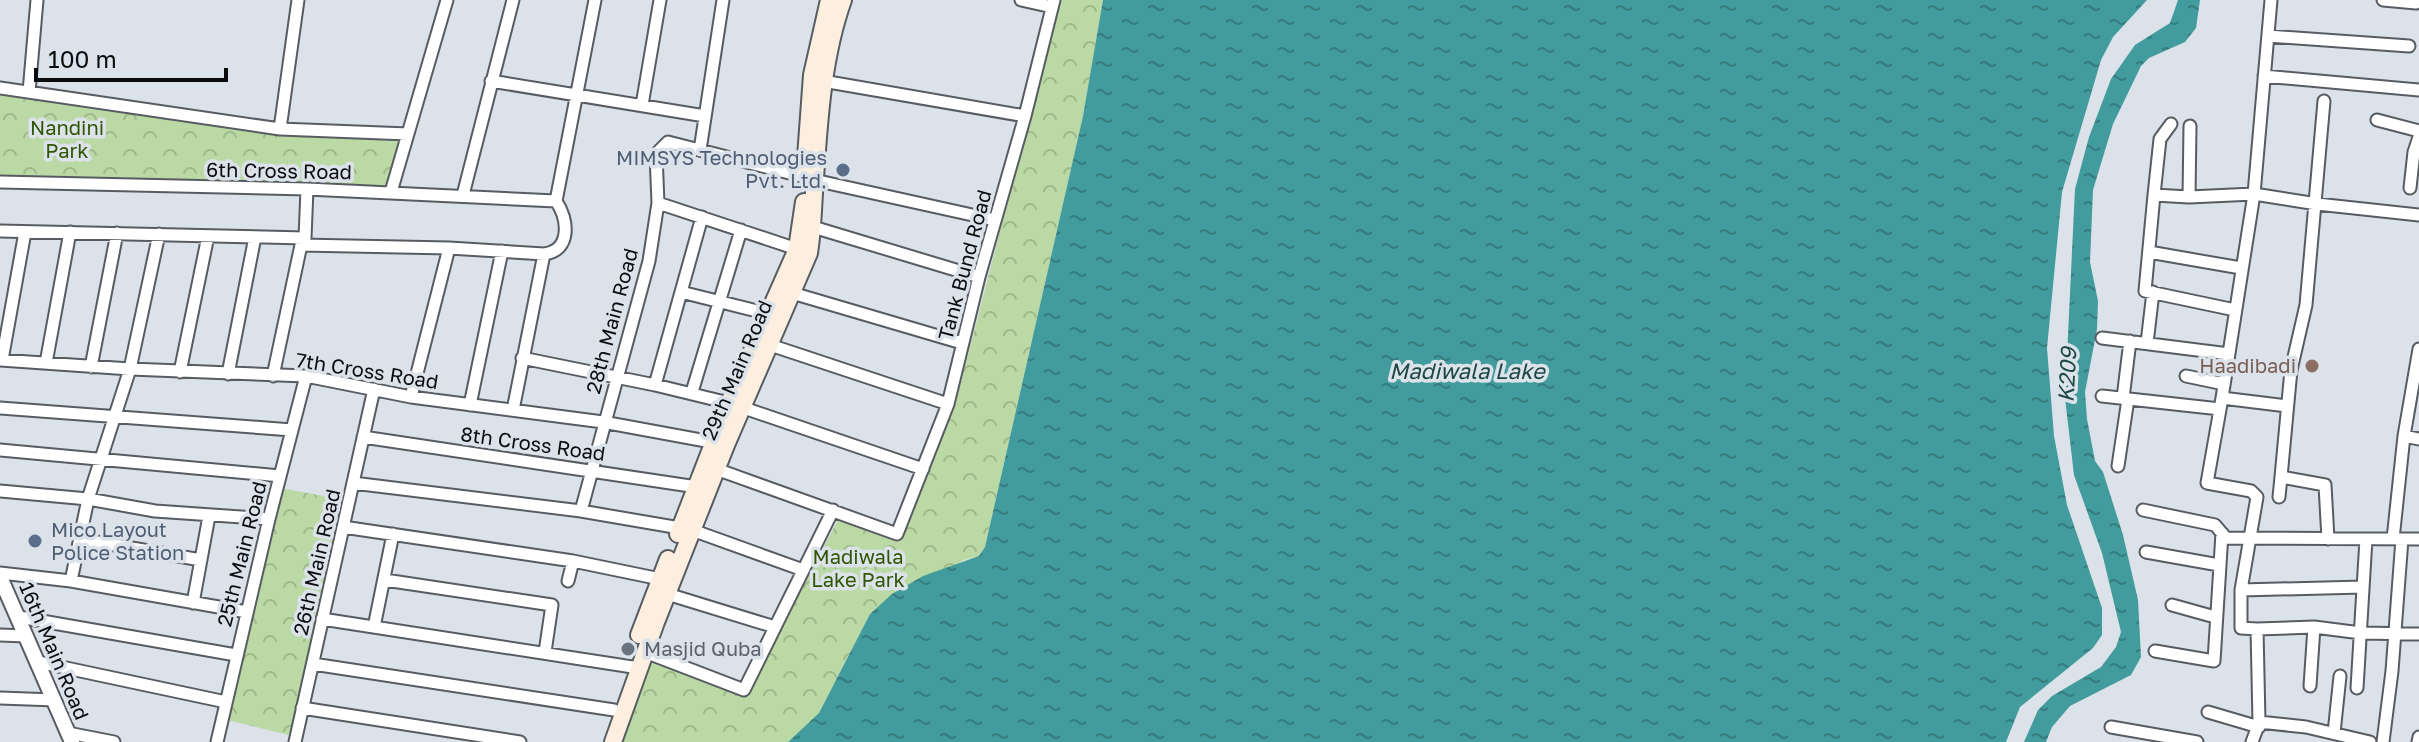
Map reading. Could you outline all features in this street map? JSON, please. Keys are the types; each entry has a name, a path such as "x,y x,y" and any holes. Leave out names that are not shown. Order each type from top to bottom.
{"main road":[{"name":"29th Main Road","path":"686,529 697,487 720,444 797,249 810,178 818,80 829,0"},
{"name":"29th Main Road","path":"818,80 843,0"},
{"name":"29th Main Road","path":"735,405 770,345 809,253 813,227 810,178"},
{"name":"29th Main Road","path":"613,742 664,586 686,529 716,469 720,444"},
{"name":"29th Main Road","path":"602,742 638,662"}],"street":[{"path":"29,92 37,0"},
{"path":"280,129 298,0"},
{"path":"391,192 447,0"},
{"path":"463,195 513,0"},
{"path":"0,231 255,237 548,254 560,248 566,229 565,218 556,201 595,0"},
{"path":"642,105 660,0"},
{"path":"723,0 700,150 995,220"},
{"path":"1021,0 1053,4"},
{"path":"2271,0 2254,194 2207,483 2251,491 2257,497 2241,590 2241,628 2314,627 2361,633 2419,634"},
{"path":"2383,0 2416,3"},
{"name":"Tank Bund Road","path":"833,510 897,534 948,404 1053,4"},
{"path":"2268,36 2409,46"},
{"path":"2264,76 2419,90"},
{"path":"818,80 1025,116"},
{"path":"491,81 705,116"},
{"path":"0,88 280,129 408,134"},
{"path":"2279,497 2291,370 2306,305 2324,101"},
{"path":"2377,120 2419,134 2410,188"},
{"path":"2171,124 2160,139 2145,291 2235,310"},
{"path":"2189,197 2190,126"},
{"name":"28th Main Road","path":"581,511 649,261 658,203 656,154 668,142 700,150"},
{"name":"6th Cross Road","path":"0,182 307,189 556,201"},
{"path":"273,376 303,242 307,189"},
{"path":"2154,195 2254,194 2419,215"},
{"path":"658,203 797,249"},
{"path":"655,385 702,217"},
{"path":"813,227 979,277"},
{"path":"692,392 741,230"},
{"path":"1,360 25,232"},
{"path":"46,363 70,232"},
{"path":"91,367 117,233"},
{"path":"71,581 88,499 130,369 159,234"},
{"path":"180,372 208,236"},
{"path":"228,374 255,237"},
{"path":"411,397 449,248"},
{"path":"470,405 502,251"},
{"path":"2149,252 2241,268"},
{"path":"513,410 522,358 548,254"},
{"path":"681,292 769,314"},
{"path":"2147,343 2153,292"},
{"path":"792,293 962,343"},
{"path":"2102,338 2229,354"},
{"path":"2118,466 2130,341"},
{"path":"770,345 948,404"},
{"path":"2383,742 2395,634 2404,436 2419,349"},
{"path":"522,358 692,392 923,469"},
{"name":"7th Cross Road","path":"1,360 180,372 306,376 411,397 603,422 720,444"},
{"name":"25th Main Road","path":"217,742 306,376"},
{"path":"2186,376 2224,384"},
{"name":"26th Main Road","path":"295,742 374,389"},
{"path":"2102,396 2287,406"},
{"path":"0,408 292,430"},
{"path":"2404,436 2419,439"},
{"name":"8th Cross Road","path":"363,437 697,487"},
{"path":"0,450 280,476"},
{"path":"322,619 545,652 638,662 744,690 833,510 716,469"},
{"path":"2281,477 2325,485 2328,539"},
{"path":"353,483 581,511 686,529 803,570"},
{"path":"0,491 88,499 155,511 269,519"},
{"path":"2143,510 2215,525 2226,538 2419,539"},
{"path":"193,603 209,516"},
{"path":"343,527 573,561 664,586 775,627"},
{"path":"2155,651 2214,661 2222,533"},
{"path":"374,627 393,534"},
{"path":"80,539 201,560"},
{"path":"2357,688 2366,539"},
{"path":"2146,552 2219,565"},
{"path":"568,581 573,561"},
{"path":"1,579 71,581 247,612"},
{"name":"16th Main Road","path":"1,579 70,738"},
{"path":"385,580 552,605 545,652"},
{"path":"2241,590 2363,587"},
{"path":"2172,605 2215,617"},
{"path":"19,617 236,655"},
{"path":"2310,686 2314,627"},
{"path":"2252,742 2259,724 2257,629"},
{"path":"0,635 26,636"},
{"path":"38,662 226,702"},
{"path":"313,664 614,710"},
{"path":"2334,733 2340,676"},
{"path":"0,698 55,700"},
{"path":"302,708 520,742"},
{"path":"2208,712 2259,724 2334,733 2370,742"},
{"path":"2111,727 2197,742"},
{"path":"70,738 114,742"}],"green space":[{"name":"Madiwala Lake Park","path":"1060,0 1103,0 1083,116 985,547 979,556 964,560 870,614 819,713 788,742 617,742 648,660 745,695 838,520 901,539 954,409"},
{"name":"Nandini Park","path":"0,91 403,138 387,186 0,176"},
{"path":"280,488 346,500 293,736 227,720"}],"water":[{"name":"Madiwala Lake","path":"1103,0 2147,0 2113,37 2101,60 2062,192 2047,348 2054,436 2067,505 2102,608 2102,635 2093,648 2020,707 2006,742 788,742 819,713 870,614 892,594 923,576 979,556 985,547 1083,116"},
{"name":"K209","path":"2178,0 2200,0 2196,28 2185,42 2149,58 2141,66 2113,124 2093,190 2090,262 2098,301 2097,329 2085,392 2087,419 2095,461 2103,472 2123,535 2138,600 2141,657 2131,675 2070,706 2052,727 2046,742 2024,742 2038,710 2052,696 2101,667 2116,647 2121,632 2102,553 2074,475 2065,398 2075,189 2089,137 2111,79 2135,45 2170,23"}],"place":[{"name":"MIMSYS Technologies Pvt. Ltd.","path":"843,170"},
{"name":"Haadibadi","path":"2312,366"},
{"name":"Mico Layout Police Station","path":"35,541"},
{"name":"Masjid Quba","path":"628,649"}]}
